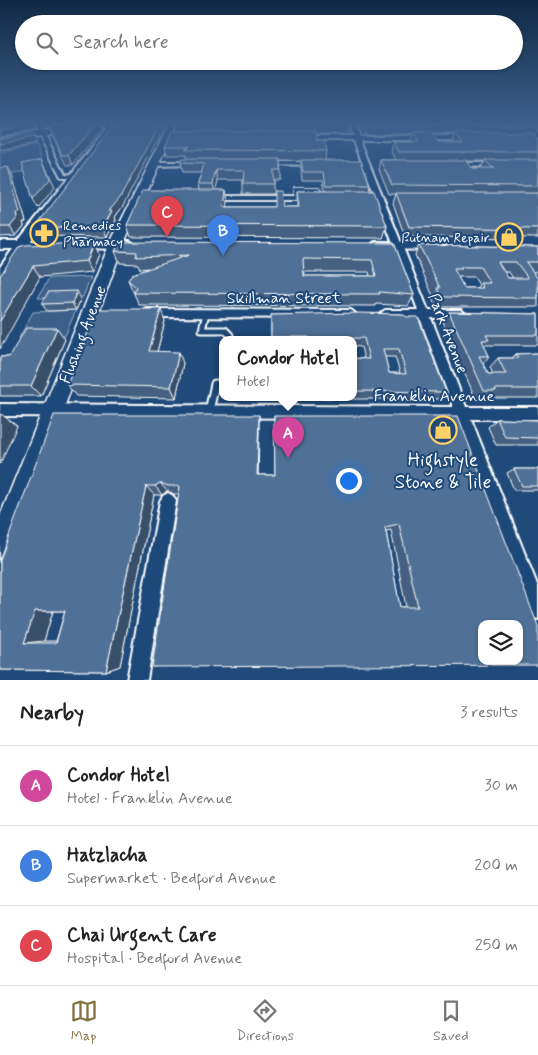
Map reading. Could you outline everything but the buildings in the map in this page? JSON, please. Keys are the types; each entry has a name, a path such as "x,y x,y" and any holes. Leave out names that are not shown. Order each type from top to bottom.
{"main road":[{"path":"0,277 88,155"},
{"name":"Flushing Avenue","path":"0,549 53,410 96,313 116,245 142,198 154,164 159,155"},
{"path":"0,245 140,246"},
{"path":"358,246 450,246"}],"street":[{"path":"52,155 63,176 73,176"},
{"name":"Park Avenue","path":"363,155 538,610"},
{"path":"154,164 200,164"},
{"path":"260,164 320,164"},
{"path":"451,165 509,165"},
{"path":"202,198 324,198"},
{"name":"Skillman Street","path":"132,313 472,314"},
{"name":"Franklin Avenue","path":"0,410 538,413"},
{"path":"137,680 168,502"}],"lane":[{"path":"206,313 202,330 224,330 230,335"},
{"path":"209,411 215,384 219,384"}],"shaded area":[{"path":"0,155 41,155 46,167 0,177"},
{"path":"91,277 83,297 38,298 49,278"},
{"path":"76,310 65,336 19,338 33,312"}],"place":[{"name":"Remedies Pharmacy","path":"44,233"},
{"name":"Chai Urgent Care","path":"167,237"},
{"name":"Putnam Repair","path":"509,237"},
{"name":"Hatzlacha","path":"223,256"},
{"name":"Highstyle Stone & Tile","path":"443,430"},
{"name":"Condor Hotel","path":"288,458"}]}
